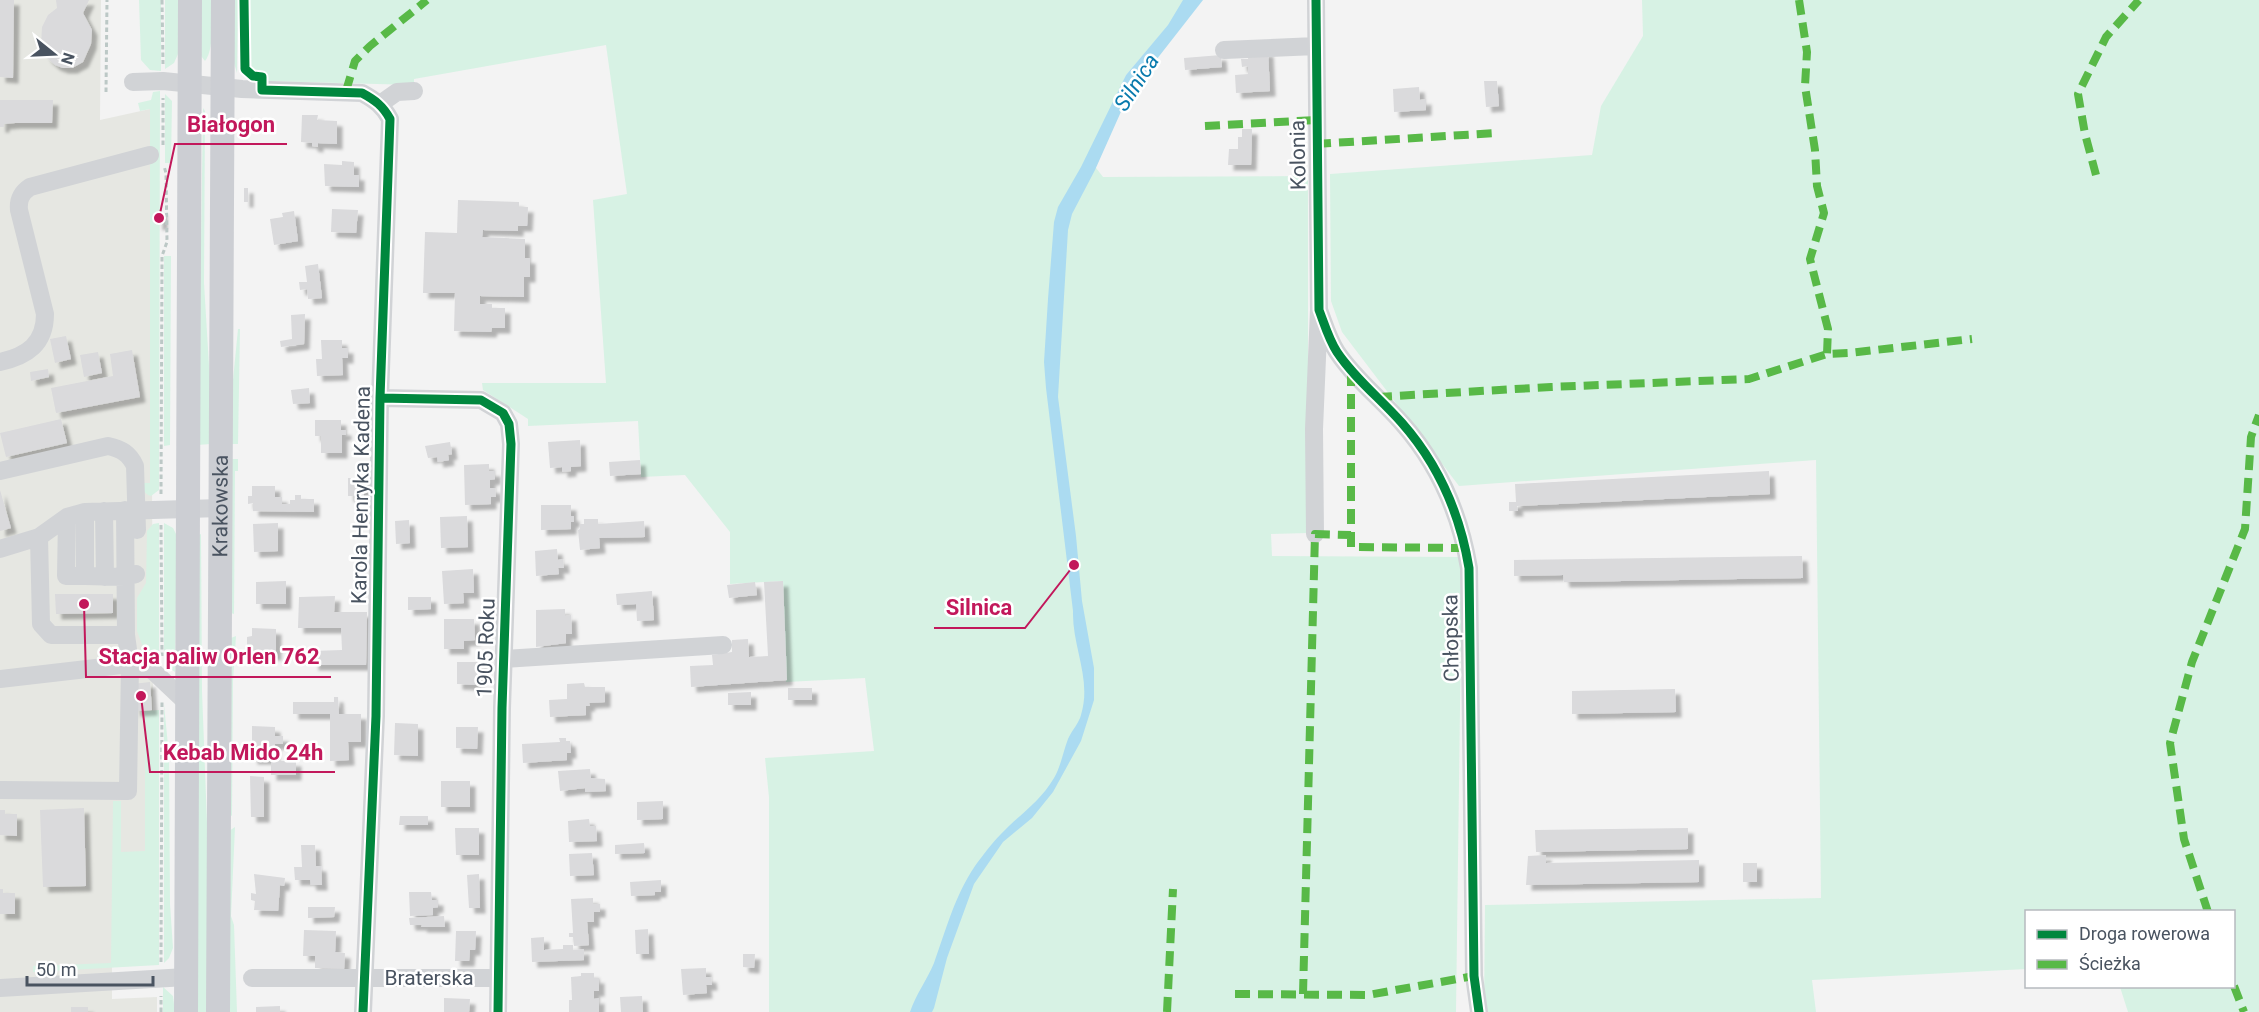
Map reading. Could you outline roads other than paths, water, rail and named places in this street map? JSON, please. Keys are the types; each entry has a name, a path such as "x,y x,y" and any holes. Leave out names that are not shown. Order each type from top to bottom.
{"main road":[{"name":"Krakowska","path":"186,1012 190,0"},
{"name":"Krakowska","path":"218,1012 223,0"}],"street":[{"name":"Kolonia","path":"1315,534 1314,429 1318,310 1316,0"},
{"path":"1224,50 1316,46"},
{"path":"133,82 163,81 223,87 362,93 380,104 398,92 414,91"},
{"name":"Karola Henryka Kadena","path":"363,1012 376,716 380,398 390,119 380,104"},
{"path":"0,362 29,352 36,346 45,325 45,314 19,210 21,195 30,187 158,157"},
{"name":"Chłopska","path":"1318,310 1336,350 1352,371 1404,425 1428,458 1448,494 1464,539 1468,568 1474,976 1479,1012"},
{"name":"1905 Roku","path":"380,398 475,391 481,400 503,413 509,424 511,444 503,659 498,1012"},
{"path":"0,471 108,446 119,448 131,456 135,466 130,510 137,574 125,577 66,576 67,517"},
{"path":"0,549 39,537 67,517 85,512 221,508"},
{"path":"104,511 105,577"},
{"path":"85,512 85,576"},
{"path":"39,537 41,624 51,635 126,635"},
{"path":"0,790 128,791 130,664 126,635 125,577"},
{"path":"503,659 723,645"},
{"path":"0,679 130,664 152,669 187,703"},
{"path":"0,988 186,977"},
{"name":"Braterska","path":"252,978 498,978"}],"water":[{"path":"1183,0 1203,0 1128,96 1095,170 1072,214 1068,230 1058,397 1082,601 1094,668 1094,700 1081,741 1053,792 1032,818 1003,842 974,884 947,958 932,1012 910,1012 934,963 951,913 968,877 994,841 1036,801 1054,778 1068,739 1081,715 1084,702 1083,676 1075,637 1044,362 1054,222 1058,207 1081,167 1126,75 1168,25"}],"place":[{"name":"Białogon","path":"159,218"},
{"name":"Silnica","path":"1074,565"},
{"name":"Stacja paliw Orlen 762","path":"84,604"},
{"name":"Kebab Mido 24h","path":"141,696"}]}
